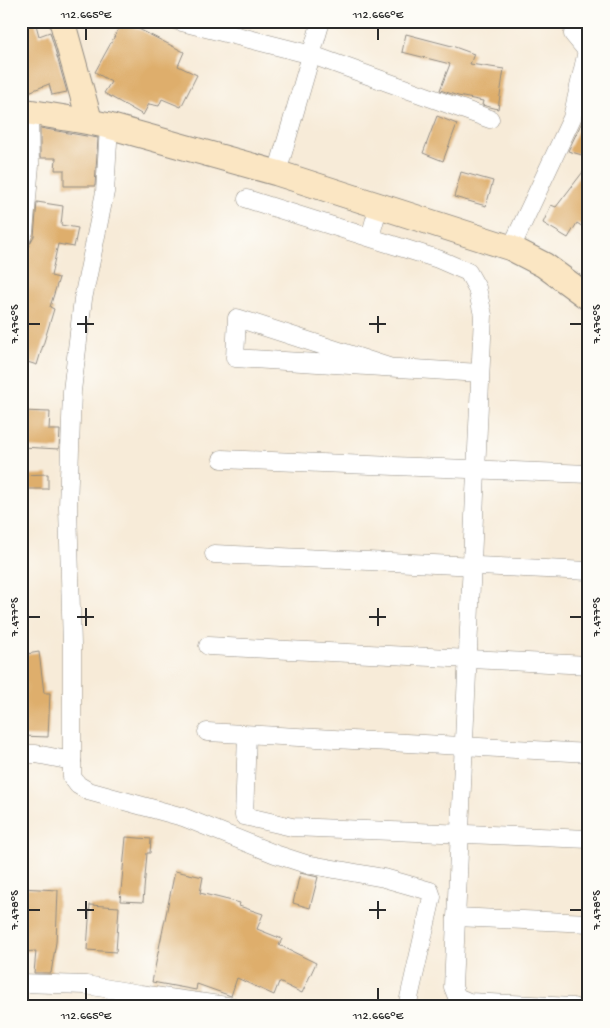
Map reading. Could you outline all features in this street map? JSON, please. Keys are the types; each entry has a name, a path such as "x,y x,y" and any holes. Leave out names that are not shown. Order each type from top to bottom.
{"street":[{"path":"62,21 99,124 105,192 83,299 72,391 68,507 72,646 72,777 78,785 88,791 183,817 274,854 306,864 384,878 430,890 432,897 407,1007"},
{"path":"178,21 312,56 490,119"},
{"path":"278,173 321,21"},
{"path":"512,248 583,90 587,51 573,34 578,21"},
{"path":"21,239 24,232 30,165 25,113 99,124 278,173 512,248 544,265 589,298"},
{"path":"247,199 438,259 468,272 477,288 483,314 453,986 457,997 469,1002 573,1007"},
{"path":"370,237 379,205"},
{"path":"389,367 237,318 235,358 480,373"},
{"path":"222,459 589,474"},
{"path":"214,554 589,571"},
{"path":"208,646 589,665"},
{"path":"207,732 589,753"},
{"path":"247,734 244,816 292,827 589,839"},
{"path":"21,754 36,754 72,760"},
{"path":"456,916 589,923"},
{"path":"21,982 86,985 234,1007"}],"building":[{"path":"21,21 35,21 39,36 50,32 67,92 52,95 49,84 21,95"},
{"path":"123,21 184,52 178,66 197,75 181,107 162,99 159,106 149,104 143,115 104,93 111,82 95,72"},
{"path":"406,34 474,54 470,64 504,69 498,109 482,105 483,101 440,90 450,64 402,52"},
{"path":"589,96 589,157 568,151 582,122"},
{"path":"437,116 457,124 443,161 423,153"},
{"path":"40,128 98,138 95,186 64,186 64,170 55,170 56,158 40,158"},
{"path":"589,164 589,231 577,223 568,238 543,223 551,205 556,207"},
{"path":"461,172 493,181 486,206 454,197"},
{"path":"37,202 63,206 61,225 78,228 74,247 58,244 51,276 59,278 50,307 54,309 37,365 21,360 21,249 28,247 34,236"},
{"path":"21,411 50,412 49,430 60,430 59,449 21,447"},
{"path":"48,474 48,489 21,489 21,475"},
{"path":"39,652 44,693 50,693 48,737 21,736 23,688 21,688 21,655"},
{"path":"126,837 151,839 150,853 147,853 143,902 120,901"},
{"path":"175,871 203,877 200,893 240,903 239,906 263,914 257,929 282,939 279,945 316,963 302,993 279,982 274,995 237,978 231,996 197,984 196,990 152,982"},
{"path":"300,873 318,877 310,908 293,903"},
{"path":"21,888 58,890 56,942 51,973 34,973 36,951 21,952"},
{"path":"90,905 119,907 116,952 87,950"}]}
